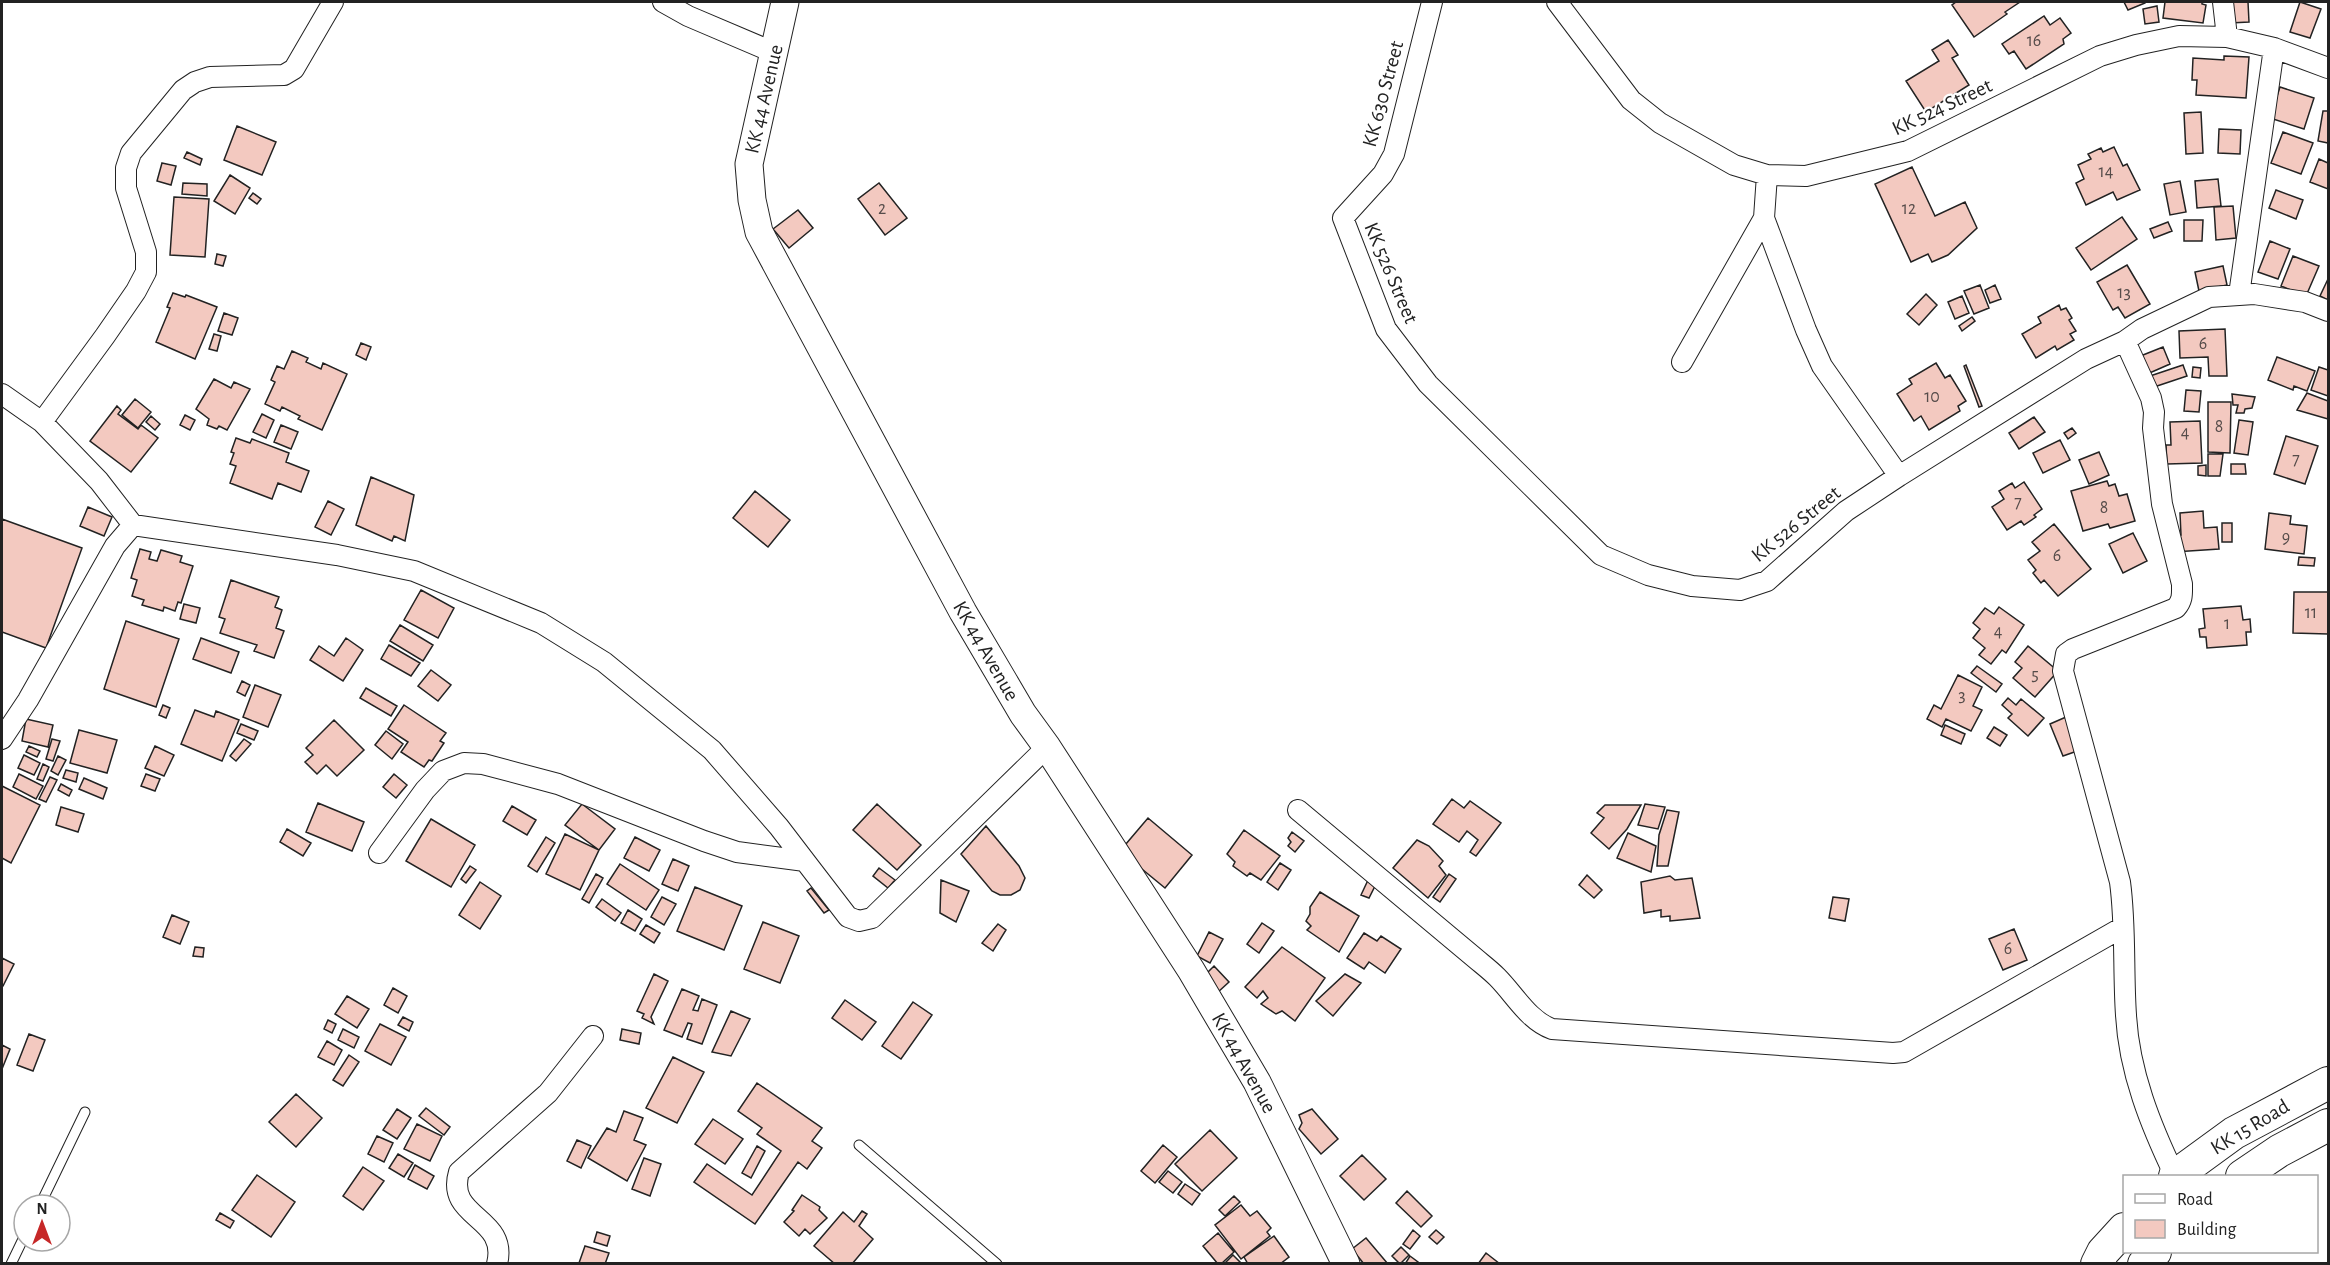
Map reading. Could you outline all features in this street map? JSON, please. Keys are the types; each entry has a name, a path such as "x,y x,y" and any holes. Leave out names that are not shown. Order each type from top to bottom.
{"highway":[{"name":"KK 15 Road","path":"2176,1175 2234,1133 2328,1083"},
{"name":"KK 15 Road","path":"2243,1175 2279,1151 2328,1125"},
{"path":"2097,1263 2103,1252 2123,1230"}],"main road":[{"name":"KK 44 Avenue","path":"785,2 749,164 759,232 963,612 1023,714 1047,747 1191,970 1257,1082 1346,1263"}],"street":[{"path":"42,422 105,336 136,291 146,272 146,252 126,188 126,168 131,153 183,90 195,82 210,77 284,75 294,69 333,2"},
{"path":"663,2 688,16 775,52"},
{"name":"KK 630 Street","path":"1343,218 1383,174 1394,153 1432,2"},
{"name":"KK 524 Street","path":"1557,2 1631,100 1660,123 1734,165 1767,175 1806,176 1908,152 2100,56 2136,45 2179,36 2227,37 2274,48 2328,68"},
{"path":"2223,2 2227,37"},
{"path":"2239,295 2274,48"},
{"path":"1767,175 1764,218 1801,319 1822,366 1899,477"},
{"name":"KK 526 Street","path":"1343,218 1386,329 1428,384 1601,555 1648,575 1692,586 1740,590 1767,581 1846,511 2086,358 2125,341 2142,329 2209,297 2254,294 2305,302 2328,311"},
{"path":"1682,362 1764,218"},
{"path":"2125,341 2151,398 2162,504 2182,584 2181,602 2176,608 2073,649 2066,654 2063,671 2120,882 2124,927 2126,1017 2133,1061 2142,1096 2158,1140 2175,1175"},
{"path":"2,393 42,422 99,481 133,525 338,555 414,571 541,623 604,662 712,750 779,826 848,917 859,921 872,918 1047,747"},
{"path":"2,738 28,700 116,546 133,525"},
{"path":"379,853 425,790 443,771 464,763 483,764 558,784 704,842 737,852 805,861"},
{"path":"1298,810 1497,977 1533,1018 1552,1029 1904,1052 2124,927"},
{"path":"497,1263 501,1251 494,1234 458,1198 456,1184 459,1172 548,1093 593,1036"}],"lane":[{"path":"46,1193 86,1112"},
{"path":"859,1145 997,1263"}],"building":[{"path":"1956,2 2020,2 1974,37 1952,5"},
{"path":"2124,2 2145,2 2145,3 2128,10"},
{"path":"2165,2 2202,2 2206,5 2203,23 2163,18"},
{"path":"2229,2 2248,2 2249,22 2230,23"},
{"path":"2300,2 2321,9 2310,38 2290,32"},
{"path":"2157,6 2159,22 2145,24 2143,9"},
{"path":"2044,16 2050,25 2060,18 2071,33 2063,39 2064,44 2026,69 2014,51 2009,54 2002,44"},
{"path":"1948,40 1958,55 1952,58 1969,85 1926,112 1906,81 1939,61 1932,50"},
{"path":"2224,56 2249,57 2246,98 2196,95 2197,80 2192,80 2193,58 2224,60"},
{"path":"2280,87 2314,98 2304,129 2270,118"},
{"path":"2323,111 2328,111 2328,143 2318,141"},
{"path":"2201,112 2203,153 2186,154 2184,113"},
{"path":"237,126 276,142 262,175 224,160"},
{"path":"2219,129 2241,130 2240,154 2218,153"},
{"path":"2283,132 2313,143 2301,174 2271,163"},
{"path":"2114,147 2123,166 2127,164 2140,190 2117,200 2113,192 2086,205 2076,183 2084,179 2078,165 2091,159 2088,154 2101,148 2103,152"},
{"path":"187,152 202,159 200,165 184,158"},
{"path":"2319,159 2328,163 2328,189 2310,182"},
{"path":"162,163 176,166 171,185 157,181"},
{"path":"1912,167 1935,216 1965,202 1977,228 1948,255 1932,262 1928,254 1911,262 1875,184"},
{"path":"230,175 250,188 235,214 214,201"},
{"path":"2218,179 2221,206 2197,208 2195,181"},
{"path":"2180,181 2186,212 2170,215 2164,184"},
{"path":"183,183 207,184 207,196 182,194"},
{"path":"879,183 907,218 885,235 858,199"},
{"path":"2276,190 2303,200 2296,219 2269,208"},
{"path":"253,193 261,199 257,204 249,198"},
{"path":"174,197 209,199 205,257 170,255"},
{"path":"2233,206 2236,238 2216,240 2214,207"},
{"path":"798,210 813,228 789,248 773,229"},
{"path":"2122,217 2137,239 2091,270 2076,248"},
{"path":"2184,220 2203,220 2202,241 2184,241"},
{"path":"2168,222 2172,231 2154,238 2150,229"},
{"path":"2270,241 2290,249 2278,279 2258,272"},
{"path":"217,254 226,256 223,266 215,264"},
{"path":"2293,256 2319,266 2306,296 2281,286"},
{"path":"2127,265 2150,304 2125,318 2118,307 2113,310 2097,282"},
{"path":"2223,266 2227,285 2199,291 2195,272"},
{"path":"2328,279 2328,300 2320,296"},
{"path":"1980,285 1989,308 1974,314 1964,291"},
{"path":"1995,285 2001,299 1990,303 1985,290"},
{"path":"173,293 185,297 186,295 217,307 195,359 156,342 170,308 167,307"},
{"path":"1926,294 1937,305 1919,325 1907,314"},
{"path":"1962,296 1969,313 1955,319 1948,302"},
{"path":"2059,305 2061,310 2066,308 2072,318 2069,320 2076,331 2070,334 2074,340 2057,350 2055,346 2036,358 2022,334 2041,323 2038,317"},
{"path":"224,313 238,318 232,335 218,331"},
{"path":"1972,317 1975,321 1962,331 1959,326"},
{"path":"2225,329 2227,376 2209,376 2208,357 2180,358 2179,331"},
{"path":"214,334 221,336 217,351 209,349"},
{"path":"361,343 371,347 366,360 356,355"},
{"path":"2163,347 2170,364 2145,375 2138,357"},
{"path":"292,351 308,358 306,362 321,369 323,363 347,374 322,430 298,419 300,416 282,407 280,411 265,404 275,382 271,380 277,366 284,369"},
{"path":"2277,357 2315,371 2307,391 2294,386 2293,390 2268,380"},
{"path":"1936,363 1945,378 1950,375 1966,401 1958,406 1960,411 1929,430 1921,416 1914,421 1897,394 1912,384 1909,379"},
{"path":"1966,365 1982,406 1979,407 1964,366"},
{"path":"2183,365 2187,376 2151,388 2147,377"},
{"path":"2193,367 2201,368 2200,378 2192,377"},
{"path":"2319,367 2328,370 2328,396 2311,390"},
{"path":"214,379 231,388 234,382 250,389 227,430 219,426 217,429 207,425 209,419 196,409"},
{"path":"2186,390 2201,391 2199,412 2184,411"},
{"path":"2307,393 2328,401 2328,419 2297,410"},
{"path":"2232,394 2255,397 2252,408 2245,409 2244,413 2236,413 2238,405 2233,405"},
{"path":"135,399 151,412 138,428 122,415"},
{"path":"2208,402 2231,402 2230,453 2208,452"},
{"path":"117,406 121,410 118,414 138,429 141,425 158,438 131,472 90,441"},
{"path":"262,414 274,420 266,438 253,432"},
{"path":"185,415 195,420 190,430 180,425"},
{"path":"151,416 160,424 155,430 146,422"},
{"path":"2034,417 2045,432 2019,449 2009,433"},
{"path":"2239,420 2253,422 2248,455 2234,453"},
{"path":"2200,421 2202,463 2167,464 2166,445 2171,445 2170,422"},
{"path":"281,425 298,432 291,449 274,442"},
{"path":"2072,428 2076,433 2068,439 2064,433"},
{"path":"2286,436 2318,446 2305,484 2274,474"},
{"path":"236,438 250,443 252,439 289,453 286,462 309,471 301,492 278,483 272,499 230,483 236,466 230,464"},
{"path":"2060,440 2070,460 2043,473 2033,453"},
{"path":"2099,452 2109,475 2089,484 2079,460"},
{"path":"2208,454 2223,454 2220,476 2208,476"},
{"path":"2231,464 2245,464 2246,474 2231,474"},
{"path":"2206,465 2206,476 2198,475 2198,466"},
{"path":"371,477 414,495 405,541 394,536 392,541 356,525"},
{"path":"2107,481 2109,486 2115,484 2119,496 2127,494 2135,521 2110,528 2108,524 2083,531 2071,491"},
{"path":"2024,482 2042,509 2034,515 2036,517 2024,525 2021,521 2007,530 1992,507 2004,499 1999,491 2012,483 2015,488"},
{"path":"755,491 790,520 768,547 733,518"},
{"path":"328,501 344,509 331,535 315,527"},
{"path":"88,507 112,517 104,536 80,526"},
{"path":"2203,511 2204,528 2217,527 2219,549 2174,552 2172,536 2181,535 2180,513"},
{"path":"2269,513 2291,516 2290,524 2307,526 2304,554 2265,549"},
{"path":"2,519 82,548 46,648 2,632"},
{"path":"2222,523 2232,523 2232,542 2222,542"},
{"path":"2054,524 2091,569 2058,596 2044,580 2041,583 2033,573 2036,570 2028,560 2040,551 2032,542"},
{"path":"2133,533 2147,561 2123,573 2109,544"},
{"path":"140,549 151,552 149,559 157,561 161,550 182,556 180,562 193,566 181,603 178,602 175,611 164,607 163,611 142,605 144,600 132,596 137,580 131,578"},
{"path":"2299,557 2315,558 2314,566 2298,565"},
{"path":"231,580 279,597 275,607 282,610 276,628 284,631 274,658 254,651 257,645 220,633 225,619 219,617"},
{"path":"421,590 454,608 438,638 404,620"},
{"path":"2294,592 2328,592 2328,634 2293,633"},
{"path":"184,604 200,608 196,623 180,619"},
{"path":"2241,606 2243,620 2250,619 2251,632 2246,632 2247,645 2207,648 2206,637 2200,637 2199,629 2205,628 2203,609"},
{"path":"1999,607 2024,625 2006,653 2002,650 1991,664 1979,655 1985,648 1973,638 1980,629 1973,623 1985,608 1994,614"},
{"path":"126,621 179,639 156,707 104,689"},
{"path":"400,625 433,645 423,661 390,641"},
{"path":"201,638 239,652 231,673 193,659"},
{"path":"346,638 363,650 343,681 310,660 319,646 334,656"},
{"path":"389,645 420,663 411,676 381,659"},
{"path":"2028,646 2058,671 2035,697 2013,678 2022,668 2015,662"},
{"path":"1977,666 2002,684 1996,692 1971,673"},
{"path":"431,670 451,685 438,701 418,686"},
{"path":"1958,675 1982,687 1973,706 1982,710 1971,731 1946,719 1942,727 1927,719 1934,705 1941,709"},
{"path":"242,681 250,685 245,696 237,692"},
{"path":"255,685 281,695 268,727 243,717"},
{"path":"366,688 397,706 391,716 360,698"},
{"path":"2008,698 2016,705 2021,699 2044,718 2028,736 2008,718 2012,714 2002,705"},
{"path":"163,705 170,708 166,718 159,715"},
{"path":"404,705 446,733 440,741 444,743 432,761 429,760 424,767 401,752 408,742 388,729"},
{"path":"195,710 214,717 216,711 239,720 222,761 181,744"},
{"path":"2066,717 2080,750 2063,756 2050,724"},
{"path":"26,719 53,725 48,747 22,741"},
{"path":"334,720 364,750 337,776 326,765 317,774 305,762 313,755 306,748"},
{"path":"241,724 258,731 254,740 237,733"},
{"path":"1945,725 1965,734 1961,744 1941,735"},
{"path":"1994,727 2007,735 2000,746 1987,738"},
{"path":"79,730 117,740 107,773 70,763"},
{"path":"386,731 403,744 392,759 375,745"},
{"path":"52,739 60,741 53,761 46,759"},
{"path":"244,739 251,744 236,761 230,756"},
{"path":"29,746 40,751 37,757 26,752"},
{"path":"155,746 174,755 164,776 145,768"},
{"path":"24,755 40,763 34,775 18,768"},
{"path":"58,756 66,760 58,775 51,771"},
{"path":"43,764 49,767 43,781 37,779"},
{"path":"66,770 78,773 76,782 63,778"},
{"path":"19,774 43,786 36,799 13,787"},
{"path":"146,774 160,779 155,791 141,786"},
{"path":"394,774 407,785 396,798 383,787"},
{"path":"50,777 57,780 46,802 39,799"},
{"path":"84,778 107,788 103,799 79,789"},
{"path":"61,784 72,790 69,796 58,790"},
{"path":"2,786 40,805 11,863 2,858"},
{"path":"1452,799 1464,808 1470,801 1501,823 1476,856 1470,852 1478,840 1467,831 1459,842 1433,824"},
{"path":"318,803 364,822 352,851 306,832"},
{"path":"582,804 615,829 599,850 565,825"},
{"path":"877,804 921,845 897,870 853,830"},
{"path":"1645,804 1665,807 1658,829 1638,825"},
{"path":"1605,805 1641,805 1627,829 1609,849 1591,833 1604,818 1597,813"},
{"path":"512,806 536,820 527,835 503,821"},
{"path":"61,807 84,814 78,832 56,825"},
{"path":"1667,810 1679,812 1668,866 1657,866 1659,835"},
{"path":"1148,818 1192,855 1165,888 1120,851"},
{"path":"431,819 475,845 451,887 406,861"},
{"path":"986,826 1019,866 1025,878 1020,890 1011,895 1000,895 992,891 961,854"},
{"path":"287,829 311,843 303,856 280,842"},
{"path":"1244,830 1280,856 1261,880 1250,873 1247,876 1233,866 1235,862 1227,854"},
{"path":"1292,832 1304,841 1295,852 1288,846 1291,842 1288,838"},
{"path":"1628,833 1656,846 1651,872 1617,858"},
{"path":"565,834 599,850 580,890 546,874"},
{"path":"546,837 555,843 537,872 528,866"},
{"path":"635,837 660,850 649,871 624,858"},
{"path":"1417,840 1429,846 1443,861 1439,866 1446,875 1428,898 1393,868"},
{"path":"673,859 689,866 678,891 662,884"},
{"path":"1280,863 1291,870 1278,890 1267,882"},
{"path":"620,864 659,890 646,910 607,884"},
{"path":"470,866 476,870 466,883 461,879"},
{"path":"879,868 895,880 888,888 873,876"},
{"path":"596,874 603,878 589,903 582,899"},
{"path":"1449,874 1456,879 1440,902 1433,897"},
{"path":"1587,875 1602,890 1594,898 1579,885"},
{"path":"1670,876 1675,880 1692,878 1700,918 1670,921 1670,916 1661,917 1661,910 1644,913 1641,882"},
{"path":"1369,878 1377,882 1369,898 1361,895"},
{"path":"941,880 969,891 956,922 940,913"},
{"path":"480,882 501,896 480,929 459,915"},
{"path":"695,887 742,906 724,950 677,931"},
{"path":"811,888 829,910 824,913 807,891"},
{"path":"1320,892 1359,916 1339,952 1307,930 1311,926 1306,921 1310,914 1310,907"},
{"path":"662,897 676,904 664,925 651,917"},
{"path":"1833,897 1849,899 1845,921 1829,918"},
{"path":"602,899 621,913 615,921 596,907"},
{"path":"628,910 642,919 635,931 621,923"},
{"path":"172,915 189,922 180,944 163,937"},
{"path":"763,922 799,936 780,983 744,969"},
{"path":"1262,923 1274,931 1259,953 1247,944"},
{"path":"998,924 1006,930 993,951 982,943"},
{"path":"646,925 660,933 654,943 640,934"},
{"path":"2014,929 2027,960 2003,970 1989,939"},
{"path":"1209,932 1223,939 1210,963 1197,956"},
{"path":"1364,933 1377,941 1381,936 1401,949 1385,973 1369,962 1364,969 1347,958"},
{"path":"195,947 204,948 203,957 193,956"},
{"path":"1282,947 1325,978 1295,1021 1282,1011 1276,1014 1261,1004 1268,998 1263,991 1257,998 1245,987"},
{"path":"2,958 14,964 3,986 2,986"},
{"path":"1214,966 1229,982 1217,993 1202,978"},
{"path":"654,974 668,981 651,1017 654,1024 642,1018 644,1014 637,1011"},
{"path":"1345,974 1361,983 1333,1016 1316,1001"},
{"path":"393,988 407,996 398,1013 384,1005"},
{"path":"682,989 699,996 693,1010 698,1011 702,999 717,1005 702,1044 687,1039 692,1024 688,1023 682,1037 664,1030"},
{"path":"347,996 369,1009 357,1028 335,1014"},
{"path":"845,1000 876,1022 862,1040 832,1018"},
{"path":"913,1002 932,1015 901,1059 882,1046"},
{"path":"731,1011 750,1019 731,1056 712,1052"},
{"path":"403,1017 413,1022 409,1031 398,1025"},
{"path":"328,1020 336,1024 332,1033 324,1029"},
{"path":"380,1024 406,1037 391,1065 365,1051"},
{"path":"343,1029 359,1037 354,1048 338,1040"},
{"path":"622,1029 641,1033 639,1044 620,1040"},
{"path":"29,1034 45,1040 33,1071 17,1065"},
{"path":"327,1041 342,1050 334,1065 318,1057"},
{"path":"2,1045 10,1049 2,1069"},
{"path":"349,1055 359,1062 343,1086 333,1080"},
{"path":"673,1057 704,1072 677,1123 646,1108"},
{"path":"757,1083 822,1128 812,1141 822,1148 807,1169 798,1162 755,1224 694,1182 707,1164 752,1195 781,1151 757,1134 762,1128 738,1111"},
{"path":"296,1094 322,1118 296,1147 269,1122"},
{"path":"426,1108 450,1127 444,1135 419,1116"},
{"path":"397,1109 411,1118 397,1139 383,1130"},
{"path":"1312,1109 1338,1139 1321,1154 1299,1129 1302,1123 1299,1115"},
{"path":"624,1111 643,1118 634,1140 646,1145 627,1181 588,1158 607,1128 616,1132"},
{"path":"713,1119 743,1139 725,1164 695,1144"},
{"path":"417,1124 442,1136 430,1161 404,1149"},
{"path":"1210,1130 1237,1158 1202,1191 1175,1164"},
{"path":"377,1136 393,1143 384,1162 368,1154"},
{"path":"577,1140 591,1146 581,1168 567,1161"},
{"path":"1163,1145 1177,1157 1155,1183 1141,1171"},
{"path":"757,1146 765,1151 751,1178 742,1173"},
{"path":"398,1154 413,1163 404,1177 389,1168"},
{"path":"1362,1155 1386,1179 1364,1200 1340,1176"},
{"path":"644,1158 661,1164 650,1196 632,1189"},
{"path":"415,1165 434,1176 427,1189 408,1179"},
{"path":"363,1167 384,1181 363,1210 343,1196"},
{"path":"1168,1171 1182,1182 1173,1193 1159,1182"},
{"path":"257,1175 295,1202 271,1237 232,1210"},
{"path":"1185,1184 1200,1194 1192,1205 1178,1194"},
{"path":"1407,1191 1432,1216 1421,1227 1396,1203"},
{"path":"802,1195 820,1207 819,1210 827,1218 810,1234 805,1229 799,1236 784,1222 794,1211 792,1210"},
{"path":"1234,1196 1240,1202 1225,1216 1219,1210"},
{"path":"1241,1205 1250,1216 1257,1211 1271,1228 1267,1232 1270,1236 1241,1259 1215,1225"},
{"path":"862,1211 867,1214 859,1226 873,1239 852,1264 835,1264 814,1246 843,1212 854,1222"},
{"path":"220,1213 234,1221 230,1228 216,1220"},
{"path":"1413,1230 1420,1236 1410,1249 1403,1244"},
{"path":"1436,1230 1444,1237 1437,1244 1429,1237"},
{"path":"597,1232 610,1236 607,1246 594,1242"},
{"path":"1218,1233 1234,1252 1221,1264 1218,1264 1203,1246"},
{"path":"1274,1236 1289,1257 1280,1264 1248,1264 1244,1257"},
{"path":"1366,1238 1388,1264 1364,1264 1352,1249"},
{"path":"585,1246 609,1253 605,1264 579,1263"},
{"path":"1401,1247 1409,1255 1400,1264 1392,1256"},
{"path":"1486,1253 1500,1264 1478,1264"},
{"path":"1233,1255 1242,1264 1224,1264"},
{"path":"1410,1256 1418,1262 1417,1264 1405,1264"}]}
